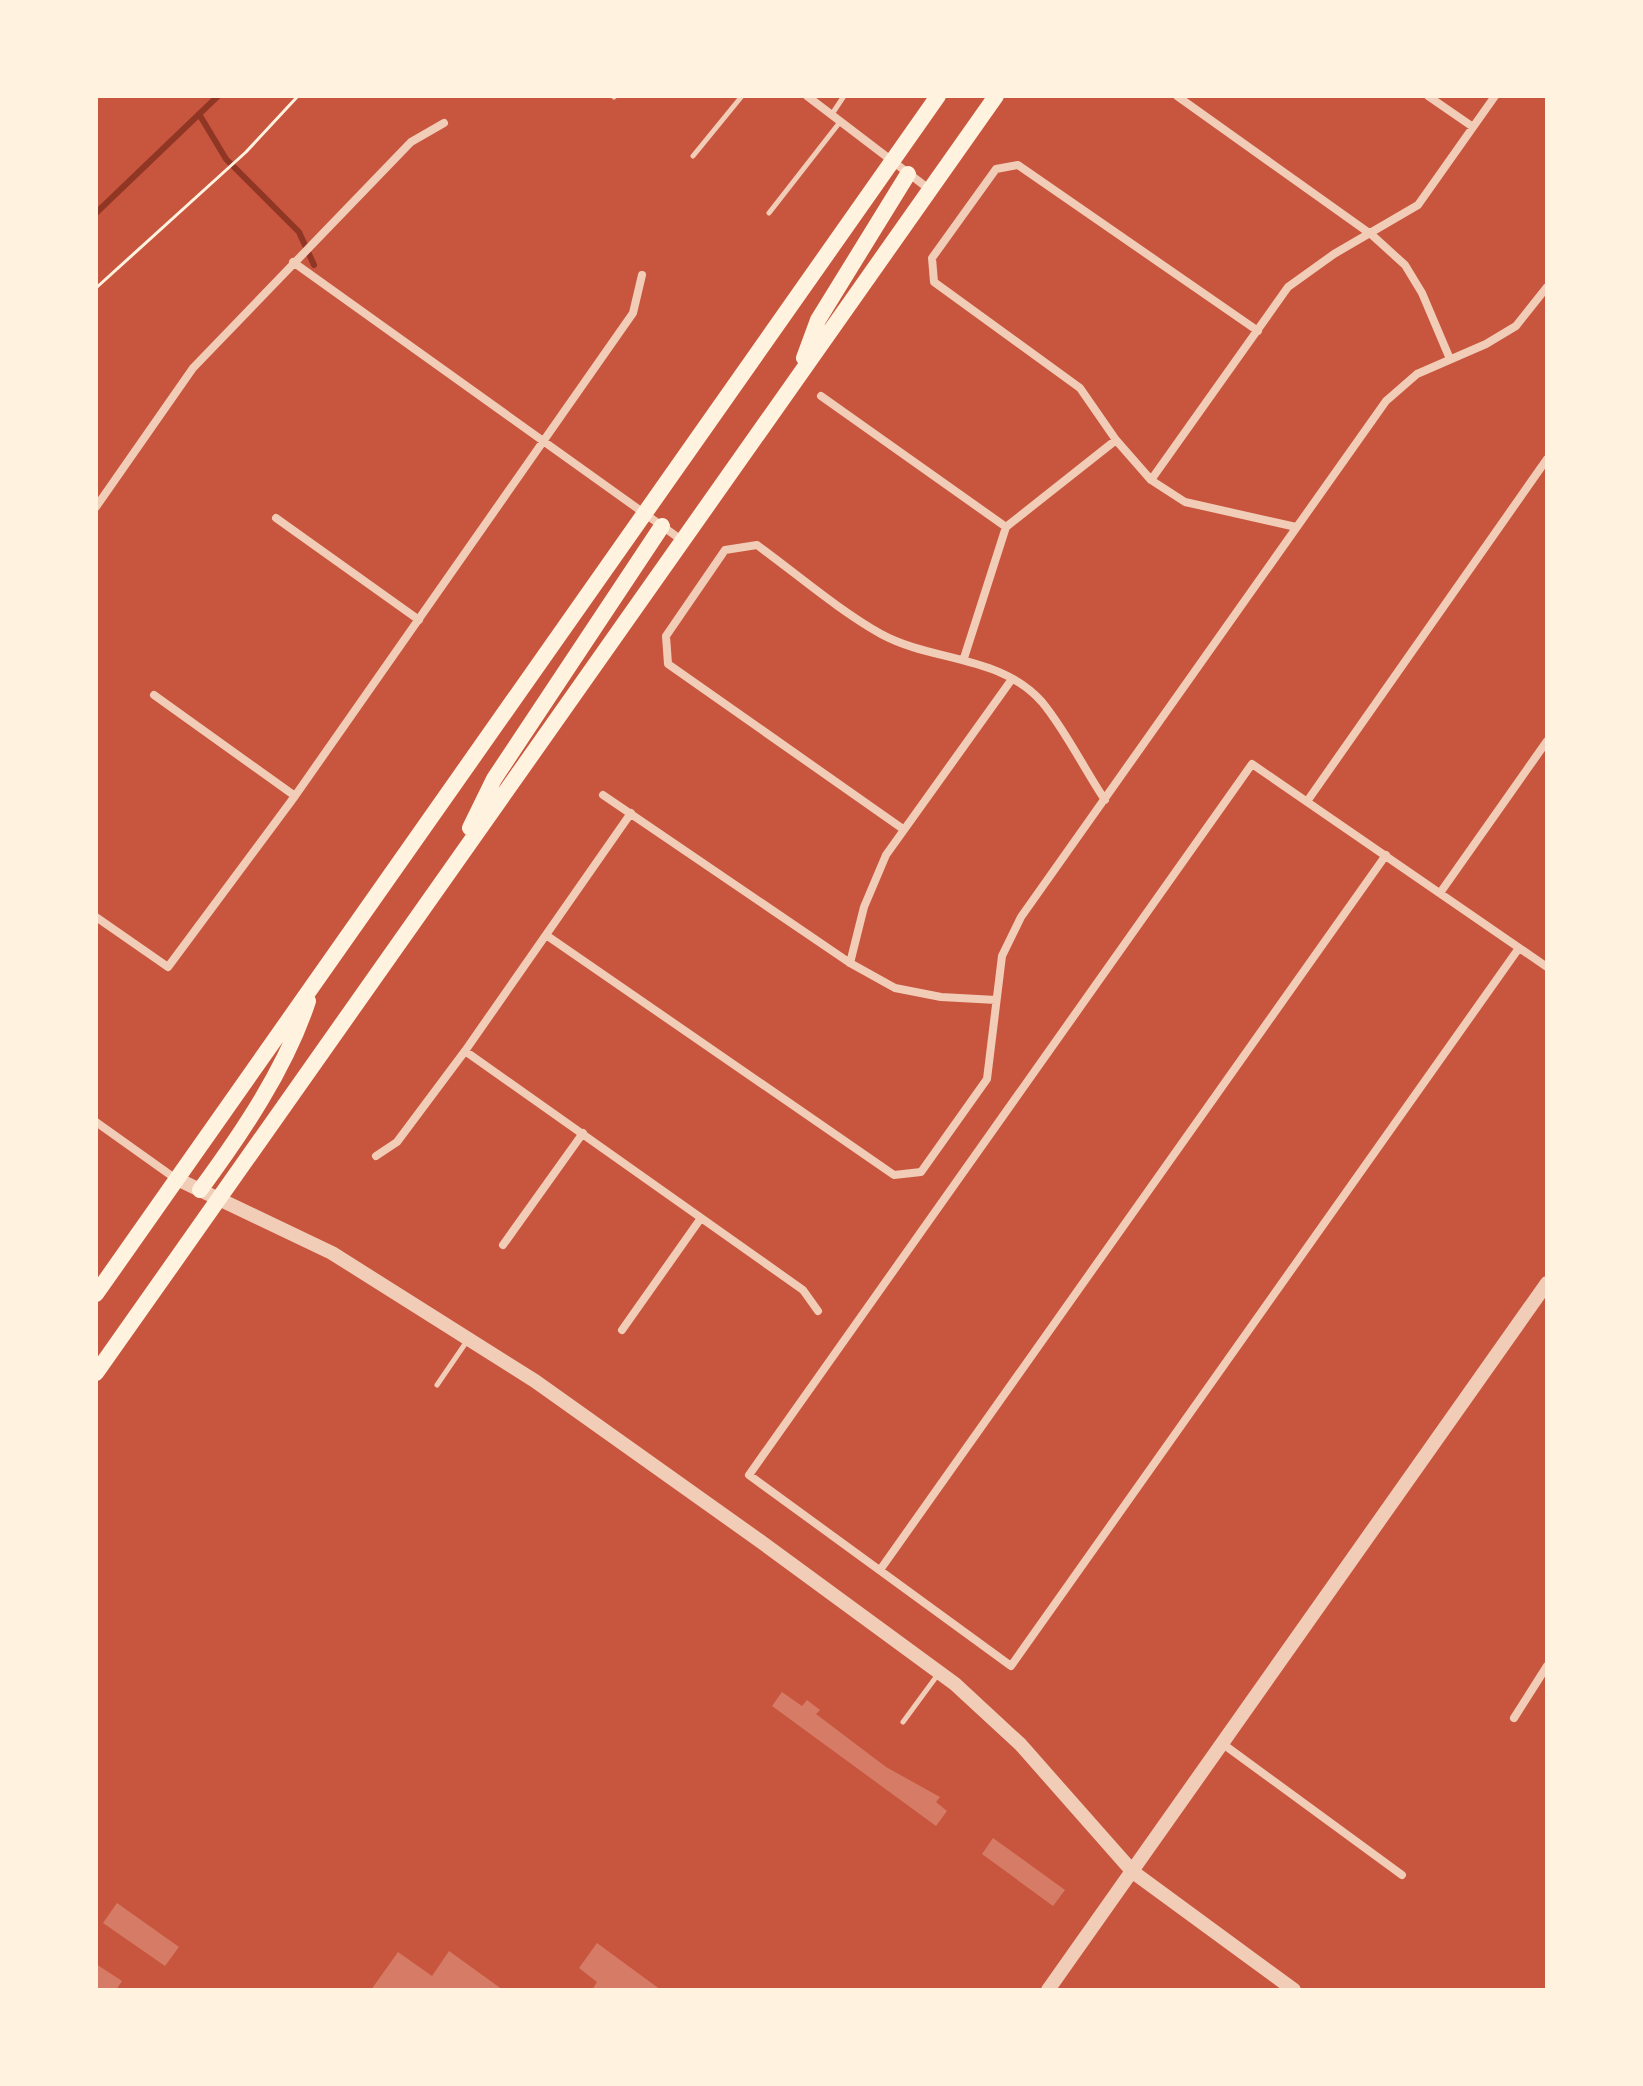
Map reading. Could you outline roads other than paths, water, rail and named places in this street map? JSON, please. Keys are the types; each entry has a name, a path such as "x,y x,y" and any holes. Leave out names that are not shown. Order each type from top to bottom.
{"main road":[{"path":"96,1294 938,96"},
{"path":"96,1373 996,96"},
{"path":"797,379 818,320 908,174"},
{"path":"446,876 494,779 662,526"},
{"path":"200,1190 228,1153 297,1034 313,984"}],"street":[{"path":"807,96 930,190"},
{"path":"1177,96 1372,235 1405,265 1422,293 1450,359"},
{"path":"1428,96 1473,127"},
{"path":"1151,480 1288,287 1334,254 1372,235 1418,205 1495,96"},
{"path":"96,507 193,368 411,142 444,123"},
{"path":"1258,331 1018,165 996,169 932,258 934,282 1080,388 1116,440 1151,480 1185,502 1296,527"},
{"path":"293,262 683,541"},
{"path":"96,917 168,967 295,796 633,313 642,275"},
{"path":"546,935 894,1175 921,1172 987,1079 1002,956 1021,917 1296,527 1386,401 1417,374 1486,344 1516,326 1547,287"},
{"path":"821,396 1006,527"},
{"path":"964,658 1006,527 1116,440"},
{"path":"1308,800 1547,459"},
{"path":"276,518 419,620"},
{"path":"903,829 668,664 666,636 725,550 757,545 881,634 918,649 964,658 1012,679 1041,702 1105,800"},
{"path":"850,963 864,907 886,855 1012,679"},
{"path":"154,695 295,796"},
{"path":"1440,893 1547,741"},
{"path":"1519,948 1011,1666 749,1475 1252,764 1547,967"},
{"path":"603,795 850,963 895,988 941,997 996,1000"},
{"path":"376,1156 397,1142 465,1051 631,813"},
{"path":"880,1570 1386,855"},
{"path":"465,1051 803,1290 818,1311"},
{"path":"96,1122 177,1179 332,1253 467,1341 535,1381 940,1672 1020,1744 1133,1872 1294,1990"},
{"path":"503,1245 583,1133"},
{"path":"622,1330 701,1218"},
{"path":"1048,1990 1547,1283"},
{"path":"1514,1718 1547,1666"},
{"path":"1223,1744 1402,1875"}],"lane":[{"path":"693,156 742,96"},
{"path":"831,115 844,96"},
{"path":"769,213 840,122"},
{"path":"437,1385 467,1341"},
{"path":"903,1722 940,1672"}],"waterway":[{"path":"96,213 218,96"},
{"path":"199,114 226,159 299,232 314,265"}]}
